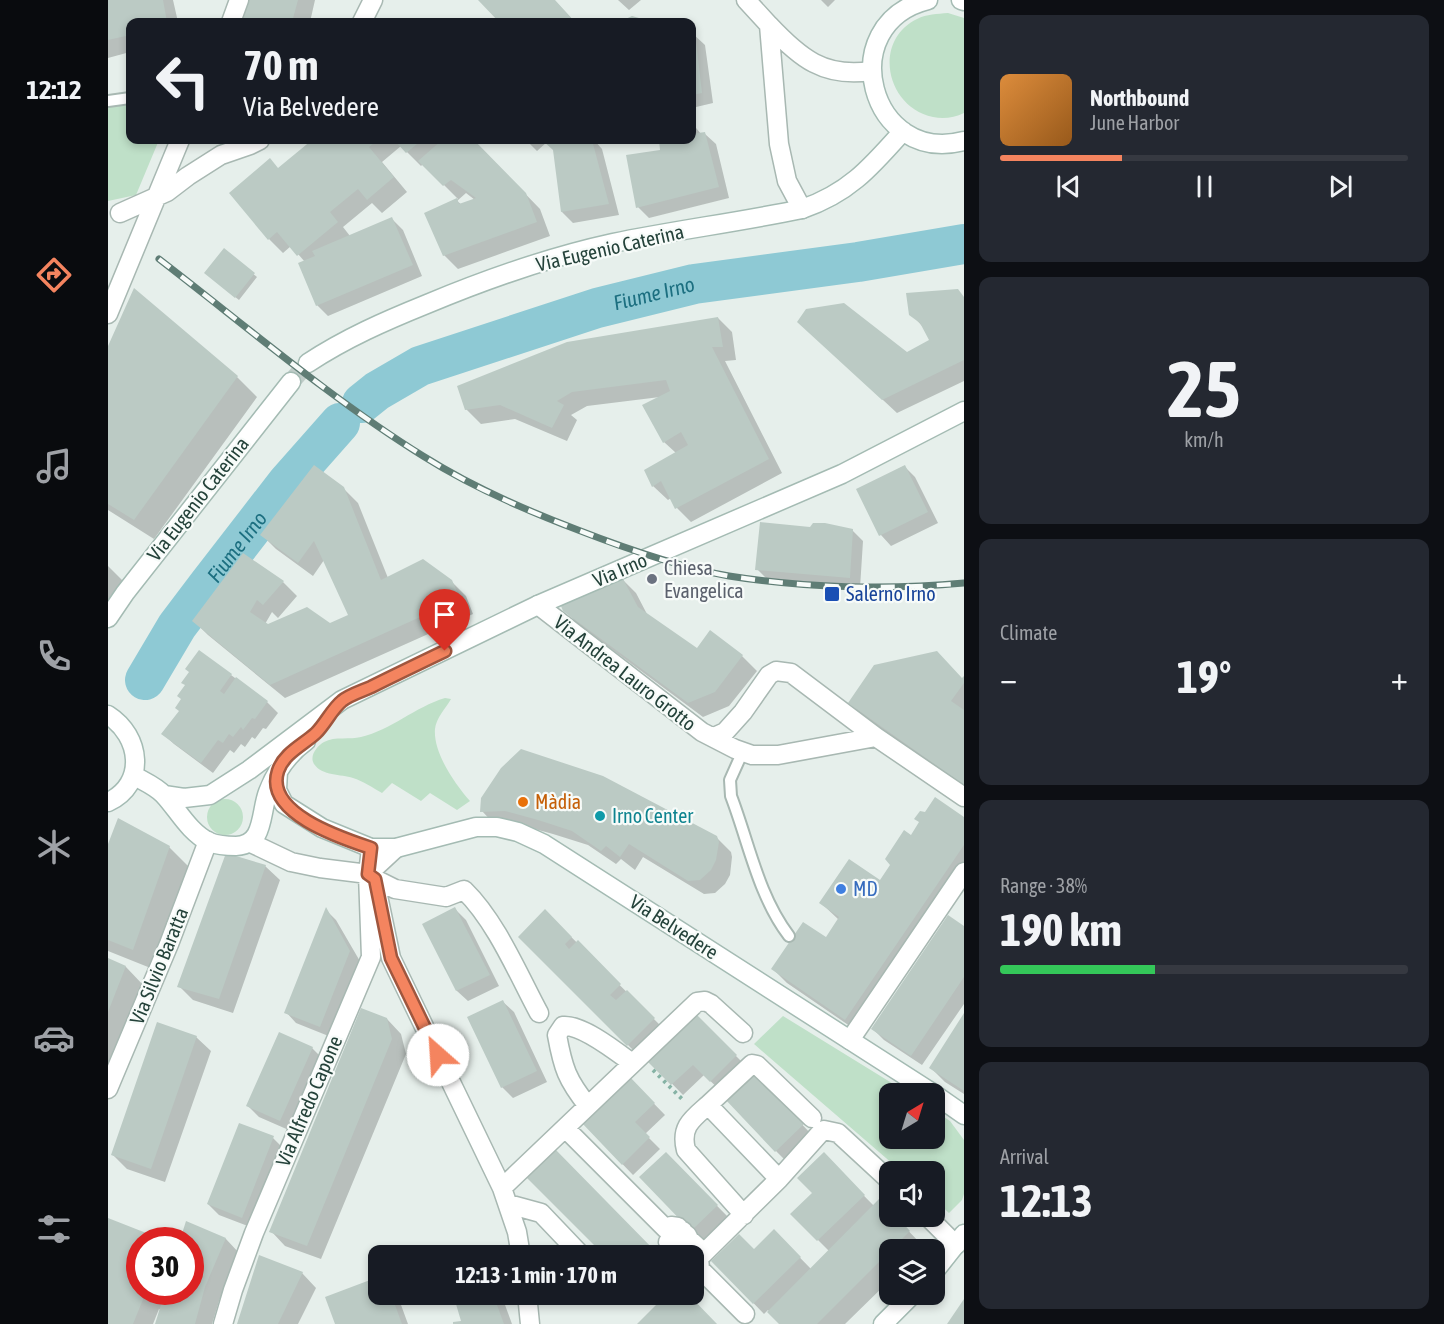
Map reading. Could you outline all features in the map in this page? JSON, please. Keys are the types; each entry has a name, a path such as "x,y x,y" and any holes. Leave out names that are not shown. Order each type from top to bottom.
{"street":[{"path":"232,18 239,0"},
{"path":"364,18 373,0"},
{"path":"747,0 794,51 813,63 851,74 871,71"},
{"path":"928,0 917,3 898,14 884,30 874,49 871,71 873,88 880,105 903,131 931,143 946,144 964,141"},
{"path":"769,25 780,144 787,181 802,209"},
{"name":"Via Eugenio Caterina","path":"308,363 367,329 455,292 537,263 613,243 802,209 826,201 854,182 903,131"},
{"path":"108,314 179,144"},
{"path":"180,144 178,159 188,176"},
{"path":"114,215 167,192 221,155 252,144"},
{"path":"114,215 133,215 138,219 142,232"},
{"name":"Via Eugenio Caterina","path":"108,618 160,547 291,382"},
{"name":"Via Irno","path":"164,795 191,798 210,795 249,770 342,700 538,605 842,474 964,411"},
{"name":"Via Andrea Lauro Grotto","path":"538,605 702,732 735,749 752,755 778,755 876,737"},
{"name":"Via Andrea Lauro Grotto","path":"714,737 724,732 742,712 769,675 776,671 791,673 876,737 964,797"},
{"name":"Via Irno","path":"251,843 256,837 268,793 278,771 291,753 317,732 342,700"},
{"path":"108,715 119,722 128,733 134,746 135,761 133,774 126,788 115,799 108,802"},
{"name":"Via Belvedere","path":"278,771 277,790 284,804 322,828 371,848 396,848 476,827 497,827 518,832 544,844 917,1083"},
{"path":"133,774 164,795 186,822 208,841 226,846 245,846 251,843 291,862 371,876 395,889 446,897 464,890 477,902 487,917 539,1013"},
{"name":"Via Silvio Baratta","path":"108,1089 169,944 208,841"},
{"path":"371,848 371,876 391,958 505,1196 519,1245"},
{"name":"Via Belvedere","path":"371,876 396,848"},
{"path":"850,1040 964,872"},
{"name":"Via Alfredo Capone","path":"223,1324 254,1233 371,957 371,876"},
{"path":"505,1196 565,1128 698,1002 705,1001 711,1004 743,1033"},
{"path":"588,1106 571,1084 563,1065 557,1035 563,1026 570,1026 636,1060"},
{"path":"744,1215 686,1150 683,1139 686,1129 752,1064 758,1065 812,1118"},
{"name":"Via Belvedere","path":"945,1101 964,1114"},
{"path":"702,1111 779,1179"},
{"path":"565,1128 666,1229 676,1226 678,1228 668,1240 670,1242 681,1230 684,1232 674,1245"},
{"path":"704,1253 744,1215 825,1130 838,1133 879,1171"},
{"path":"505,1196 541,1213 572,1245"},
{"path":"943,1227 960,1239 945,1258"},
{"path":"676,1245 688,1236 683,1245"},
{"path":"704,1273 745,1314"},
{"path":"528,1305 530,1324"},
{"path":"882,1324 902,1305"}],"lane":[{"path":"108,101 126,99"},
{"path":"742,751 730,780 731,796 764,891 776,919 789,936"}],"path":[{"path":"636,1060 702,1111"}],"green space":[{"path":"948,13 964,18 964,113 937,118 917,111 904,101 895,87 890,72 890,57 894,42 903,29 921,17"},
{"path":"126,104 126,144 157,144 136,195 108,201 108,106"},
{"path":"445,698 451,699 437,721 435,738 446,768 470,801 457,810 430,793 421,801 392,783 382,793 357,779 322,771 314,764 312,758 315,751 324,742 372,734"},
{"path":"225,799 237,805 243,817 237,829 225,835 213,829 207,817 213,805"},
{"path":"783,1016 892,1083 879,1083 879,1149 945,1149 945,1118 950,1121 964,1140 962,1200 949,1213 945,1209 945,1161 889,1161 754,1044"}],"building":[{"path":"108,0 163,0 166,18 126,18 126,36 108,40"},
{"path":"245,0 298,0 293,18 239,18"},
{"path":"478,0 555,0 571,18 495,18"},
{"path":"696,42 702,93 696,94"},
{"path":"705,132 719,187 636,208 626,155 660,150 659,144 696,144 696,133"},
{"path":"307,144 373,144 369,147 394,177 367,200 358,189 330,212 338,222 297,256 277,232 268,240 229,193 270,158 278,168"},
{"path":"398,144 417,144 406,153"},
{"path":"437,144 478,144 526,193 537,222 443,256 424,213 457,198 459,204 476,198 451,180 443,186 418,161"},
{"path":"546,144 593,144 609,204 561,212 553,150"},
{"path":"392,217 413,265 316,306 298,263 315,256 312,251"},
{"path":"224,248 255,273 235,298 204,273"},
{"path":"134,288 238,376 134,520 108,504 108,346"},
{"path":"958,289 964,297 964,360 882,400 797,322 806,309 844,303 907,352 929,340 920,323 909,315 906,293"},
{"path":"718,317 723,347 712,347 769,459 675,509 661,481 652,487 644,470 688,445 681,432 663,443 642,405 670,391 666,380 572,392 557,401 564,405 552,428 500,405 465,410 457,386 567,342"},
{"path":"314,465 344,487 381,580 423,559 452,580 460,599 270,685 192,621 243,553 284,581 263,605 257,600 250,612 268,624 307,607 330,623 348,615 314,541 298,563 260,535"},
{"path":"905,465 928,512 879,536 856,489"},
{"name":"Salerno Irno","path":"760,522 810,527 813,523 825,523 853,529 850,578 755,570"},
{"path":"622,577 638,607 697,648 710,630 743,655 715,692 688,703 563,611 561,606"},
{"path":"199,650 232,674 220,691 224,694 236,677 268,701 255,719 252,718 243,730 241,727 233,737 229,734 223,743 218,740 201,763 161,734 179,711 175,708 181,699 177,696 185,685 181,683 189,672 185,669"},
{"path":"937,651 962,678 964,676 964,683 951,701 964,710 964,785 848,703 874,665"},
{"name":"Irno Center","path":"521,749 603,776 717,836 719,842 716,860 711,870 700,880 688,881 629,844 620,857 606,846 601,851 572,831 538,820 505,811 480,812 481,798 501,768"},
{"path":"935,797 964,817 964,845 845,1020 771,969 803,922 826,937 839,917 819,903 849,859 880,880 890,865 885,859 904,830 911,835 919,822 914,819 920,811 925,812"},
{"path":"118,818 170,846 133,950 108,940 108,844"},
{"path":"226,853 266,865 219,999 177,987"},
{"path":"326,907 350,951 320,1027 284,1013"},
{"path":"455,907 490,975 456,991 422,924"},
{"path":"545,909 572,937 565,944 569,949 578,940 621,984 610,995 616,1000 627,990 655,1018 627,1046 518,937"},
{"path":"948,915 964,926 964,977 911,1056 871,1029"},
{"path":"108,958 126,966 108,1012"},
{"path":"503,1000 537,1071 501,1088 467,1017"},
{"path":"361,1008 387,1018 392,1039 307,1246 269,1232"},
{"path":"693,1011 737,1055 710,1082 693,1065 671,1085 644,1058"},
{"path":"964,1013 964,1091 929,1068"},
{"path":"157,1022 197,1036 151,1169 111,1155"},
{"path":"279,1032 313,1047 280,1121 246,1106"},
{"path":"753,1071 804,1124 775,1152 724,1098"},
{"path":"629,1076 655,1103 635,1122 650,1137 622,1165 581,1122"},
{"path":"239,1123 274,1136 242,1218 207,1204"},
{"path":"555,1149 649,1245 594,1245 526,1177"},
{"path":"666,1152 718,1205 691,1231 639,1177"},
{"path":"824,1152 865,1195 817,1241 790,1214 812,1193 797,1178"},
{"path":"879,1199 879,1227 906,1227 910,1231 902,1239 879,1239 879,1262 817,1324 779,1324 767,1312"},
{"path":"108,1218 131,1227 126,1227 126,1305 141,1305 133,1324 108,1324"},
{"path":"186,1221 200,1227 184,1227"},
{"path":"204,1229 226,1238 204,1291"},
{"path":"774,1229 801,1257 753,1304 711,1261 739,1234 754,1249"},
{"path":"259,1255 303,1272 278,1324 237,1324"},
{"path":"368,1281 368,1305 395,1305 402,1324 335,1324 325,1297"},
{"path":"964,1299 964,1324 947,1324"},
{"path":"161,1305 200,1305 195,1324 155,1324"},
{"path":"456,1305 497,1305 504,1324 453,1324 453,1322 461,1321"},
{"path":"656,1305 699,1305 717,1324 637,1324"}],"waterway":[{"name":"Fiume Irno","path":"362,403 377,391 420,366 597,308 694,284 858,262 964,244"},
{"name":"Fiume Irno","path":"145,680 177,626 208,585 287,483 340,423"}],"tunnel":[{"path":"291,382 308,363"}],"railway":[{"path":"159,259 289,361 389,434 460,478 558,522 653,557 729,576 846,587 906,587 964,583"}],"place":[{"name":"Chiesa Evangelica","path":"652,579"},
{"name":"Salerno Irno","path":"832,594"},
{"name":"Màdia","path":"523,802"},
{"name":"Irno Center","path":"600,816"},
{"name":"MD","path":"841,889"}],"route":[{"path":"438,1055 391,958 375,879 368,874 371,848 347,840 294,812 284,804 277,790 278,771 285,760 317,732 342,700 445,651"}]}
